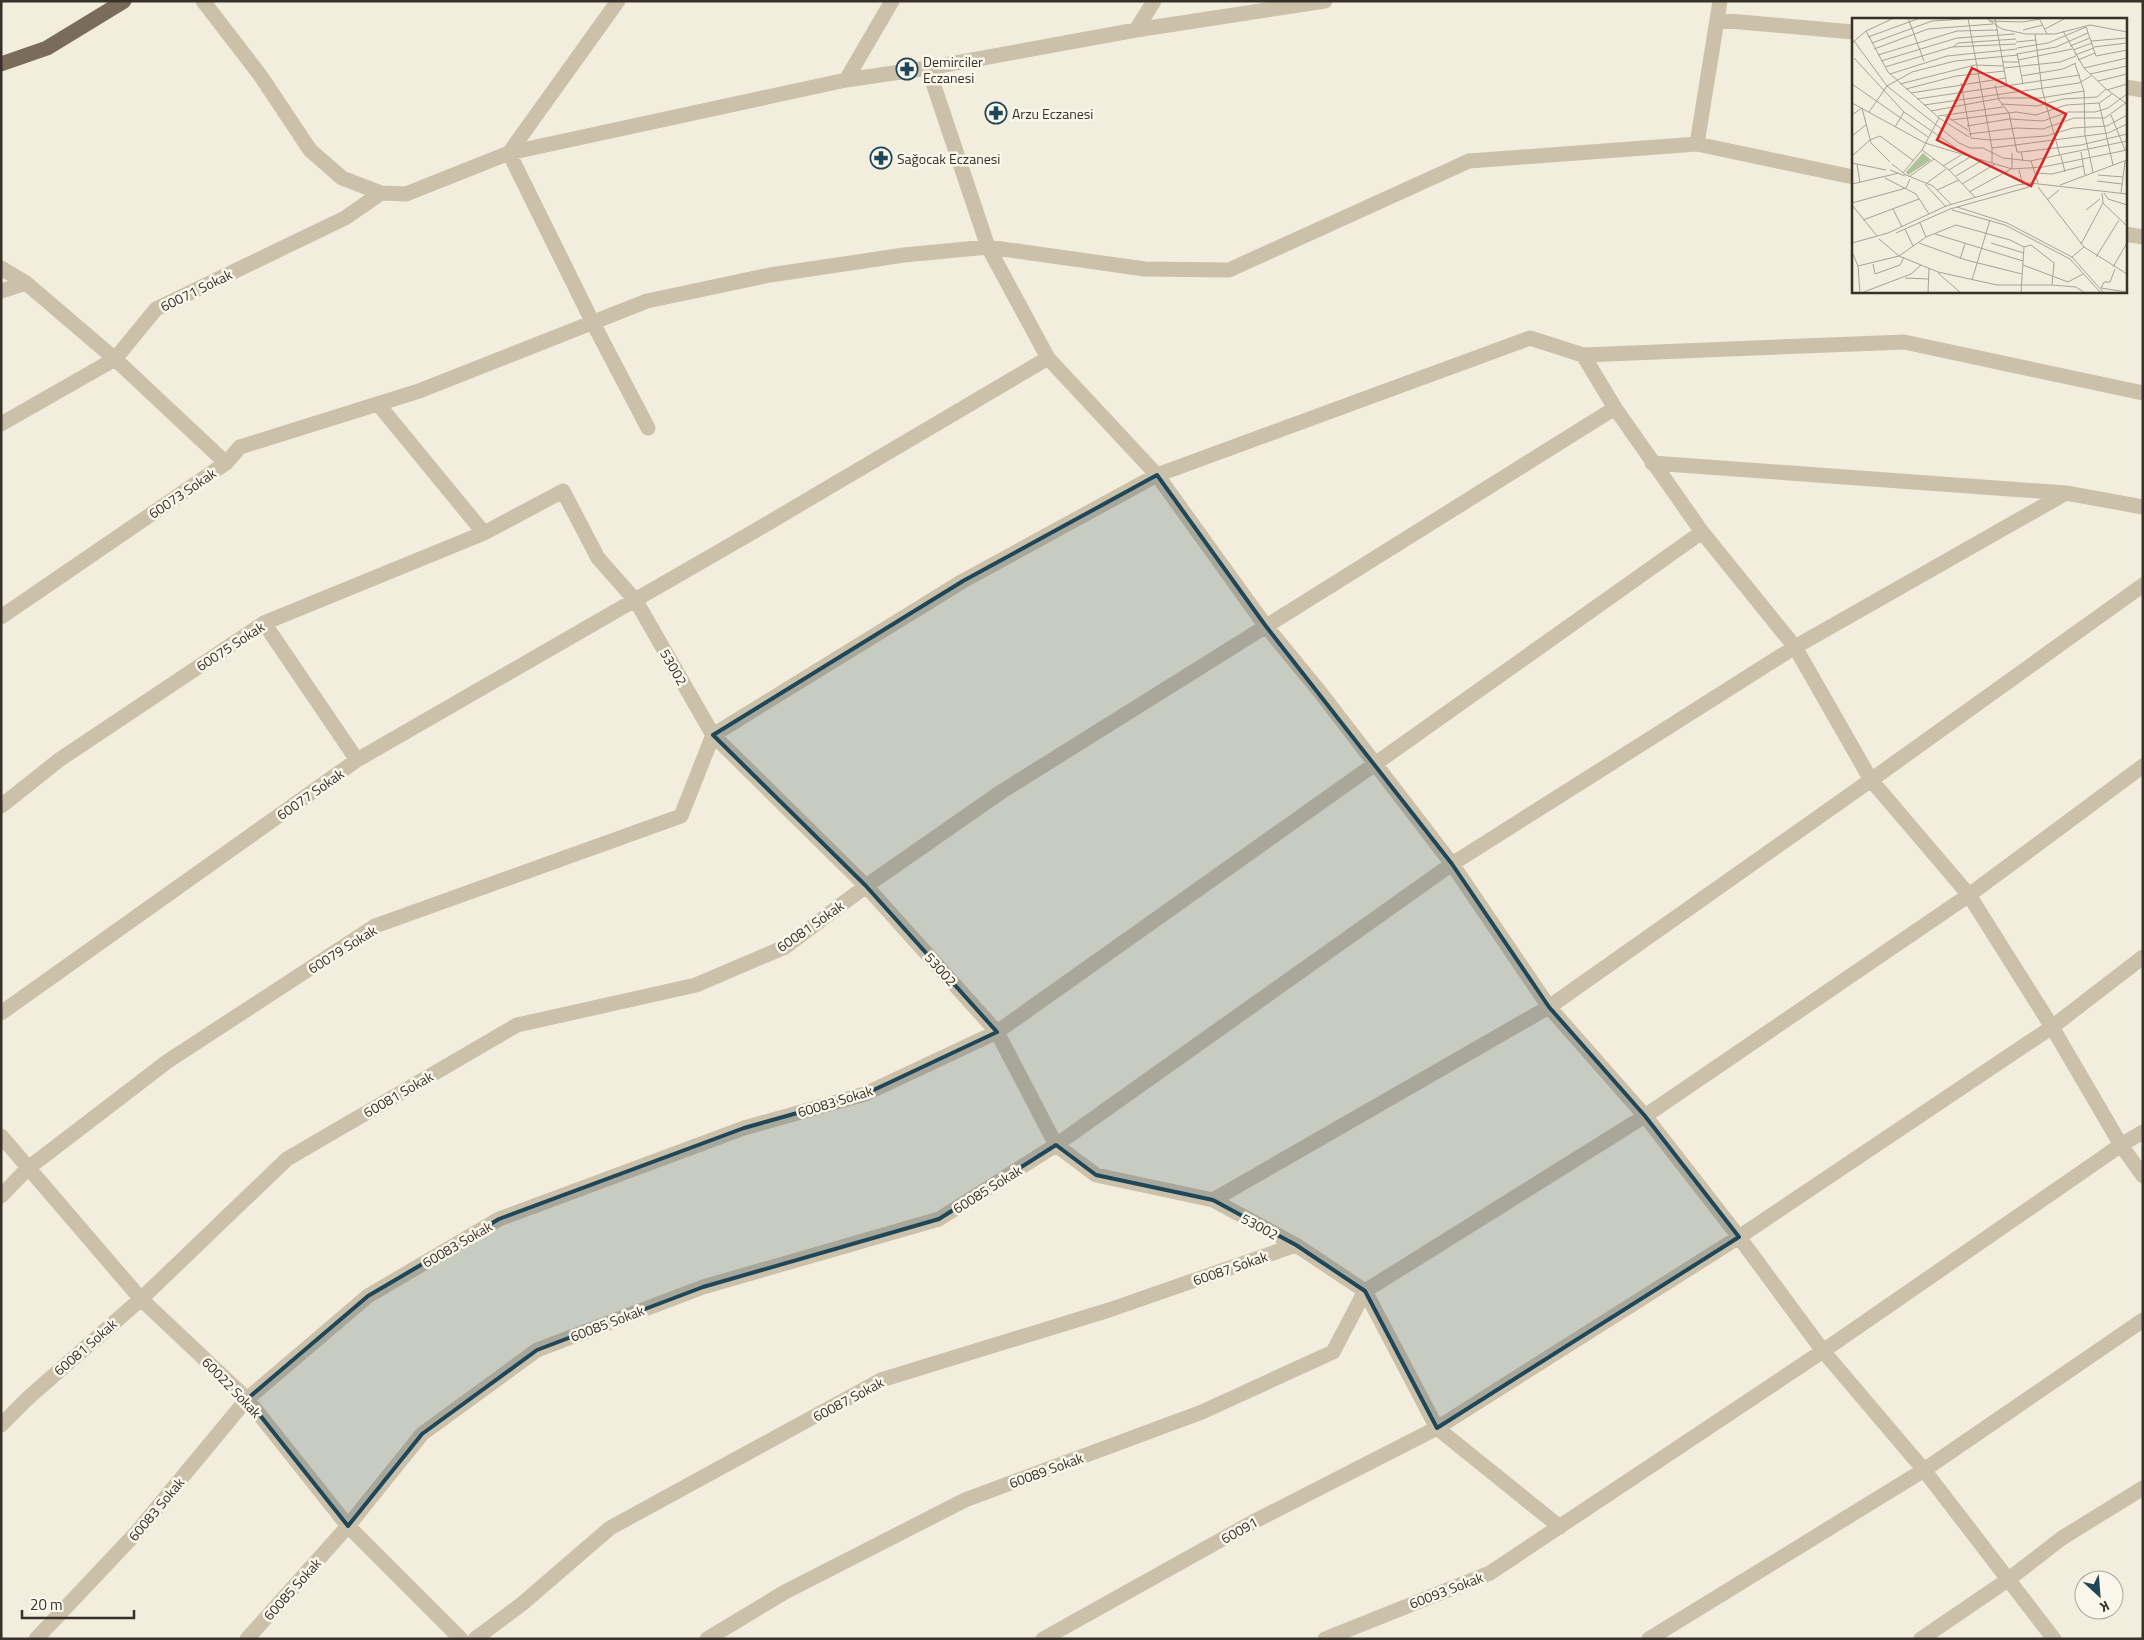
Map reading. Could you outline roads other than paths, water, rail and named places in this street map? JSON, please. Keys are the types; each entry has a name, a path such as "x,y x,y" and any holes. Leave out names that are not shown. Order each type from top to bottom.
{"main road":[{"path":"1,64 47,48 124,1"}],"street":[{"path":"203,1 260,75 310,150 342,178 381,193 406,194 509,153 846,80 928,68 1136,30 1325,1"},
{"path":"509,153 618,1"},
{"path":"846,80 892,1"},
{"path":"1136,30 1154,1"},
{"path":"1697,144 1720,1"},
{"path":"1718,20 1852,32"},
{"path":"928,68 988,247 1048,358 1157,475 1266,625 1452,864 1548,1006 1645,1116 1739,1237 1823,1351 1924,1470 2054,1639"},
{"path":"2126,86 2143,90"},
{"name":"60073 Sokak","path":"1,617 226,463 240,447 420,391 647,301 770,275 904,255 988,247 1145,269 1230,270 1468,162 1697,144 1852,177"},
{"path":"509,153 593,323 648,428"},
{"name":"60071 Sokak","path":"1,424 115,359 156,309 345,218 381,193"},
{"path":"2126,234 2143,237"},
{"path":"1,268 26,284 115,359 226,463"},
{"path":"1,291 26,284"},
{"path":"713,735 963,581 1157,475 1530,338 1583,355 1904,342 2143,393"},
{"path":"1583,355 1615,408 1702,532 1795,647 1871,780 1969,895 2052,1027 2121,1145 2143,1176"},
{"name":"60077 Sokak","path":"1,1013 357,760 636,601 1048,358"},
{"path":"378,404 484,534"},
{"name":"60081 Sokak","path":"1,1425 28,1398 140,1299 287,1160 517,1025 696,985 786,947 866,886 1002,792 1615,408"},
{"path":"1652,463 2066,493 2143,507"},
{"name":"53002","path":"484,534 563,491 598,558 636,601 713,735 866,886 997,1032 1056,1145 1096,1175 1213,1200 1296,1245 1365,1291 1437,1428 1560,1527"},
{"name":"60085 Sokak","path":"247,1639 348,1526 422,1434 537,1350 703,1287 939,1219 1056,1145 1452,864 1795,647 2066,493"},
{"name":"60083 Sokak","path":"36,1639 136,1533 247,1399 368,1296 499,1219 744,1128 865,1094 997,1032 1702,532"},
{"name":"60075 Sokak","path":"1,806 59,760 264,623 484,534"},
{"path":"1213,1200 1548,1006 1871,780 2143,585"},
{"path":"264,623 357,760"},
{"name":"60079 Sokak","path":"1,1196 28,1169 168,1062 375,926 681,816 713,735"},
{"path":"1365,1291 1645,1116 1969,895 2143,766"},
{"name":"60091","path":"1043,1639 1253,1522 1437,1428 1739,1237 2052,1027 2143,958"},
{"name":"60093 Sokak","path":"1330,1637 1490,1573 1823,1351 2121,1145 2143,1132"},
{"name":"60022 Sokak","path":"1,1136 140,1299 247,1399 348,1526 461,1639"},
{"name":"60087 Sokak","path":"475,1639 523,1603 610,1528 881,1380 1109,1310 1296,1245"},
{"name":"60089 Sokak","path":"707,1639 785,1592 965,1500 1202,1412 1333,1352 1365,1291"},
{"path":"1649,1639 1924,1470 2143,1320"},
{"path":"1921,1639 2009,1579 2062,1538 2143,1488"}],"place":[{"name":"Demirciler Eczanesi","path":"907,69"},
{"name":"Arzu Eczanesi","path":"996,113"},
{"name":"Sağocak Eczanesi","path":"881,158"}]}
